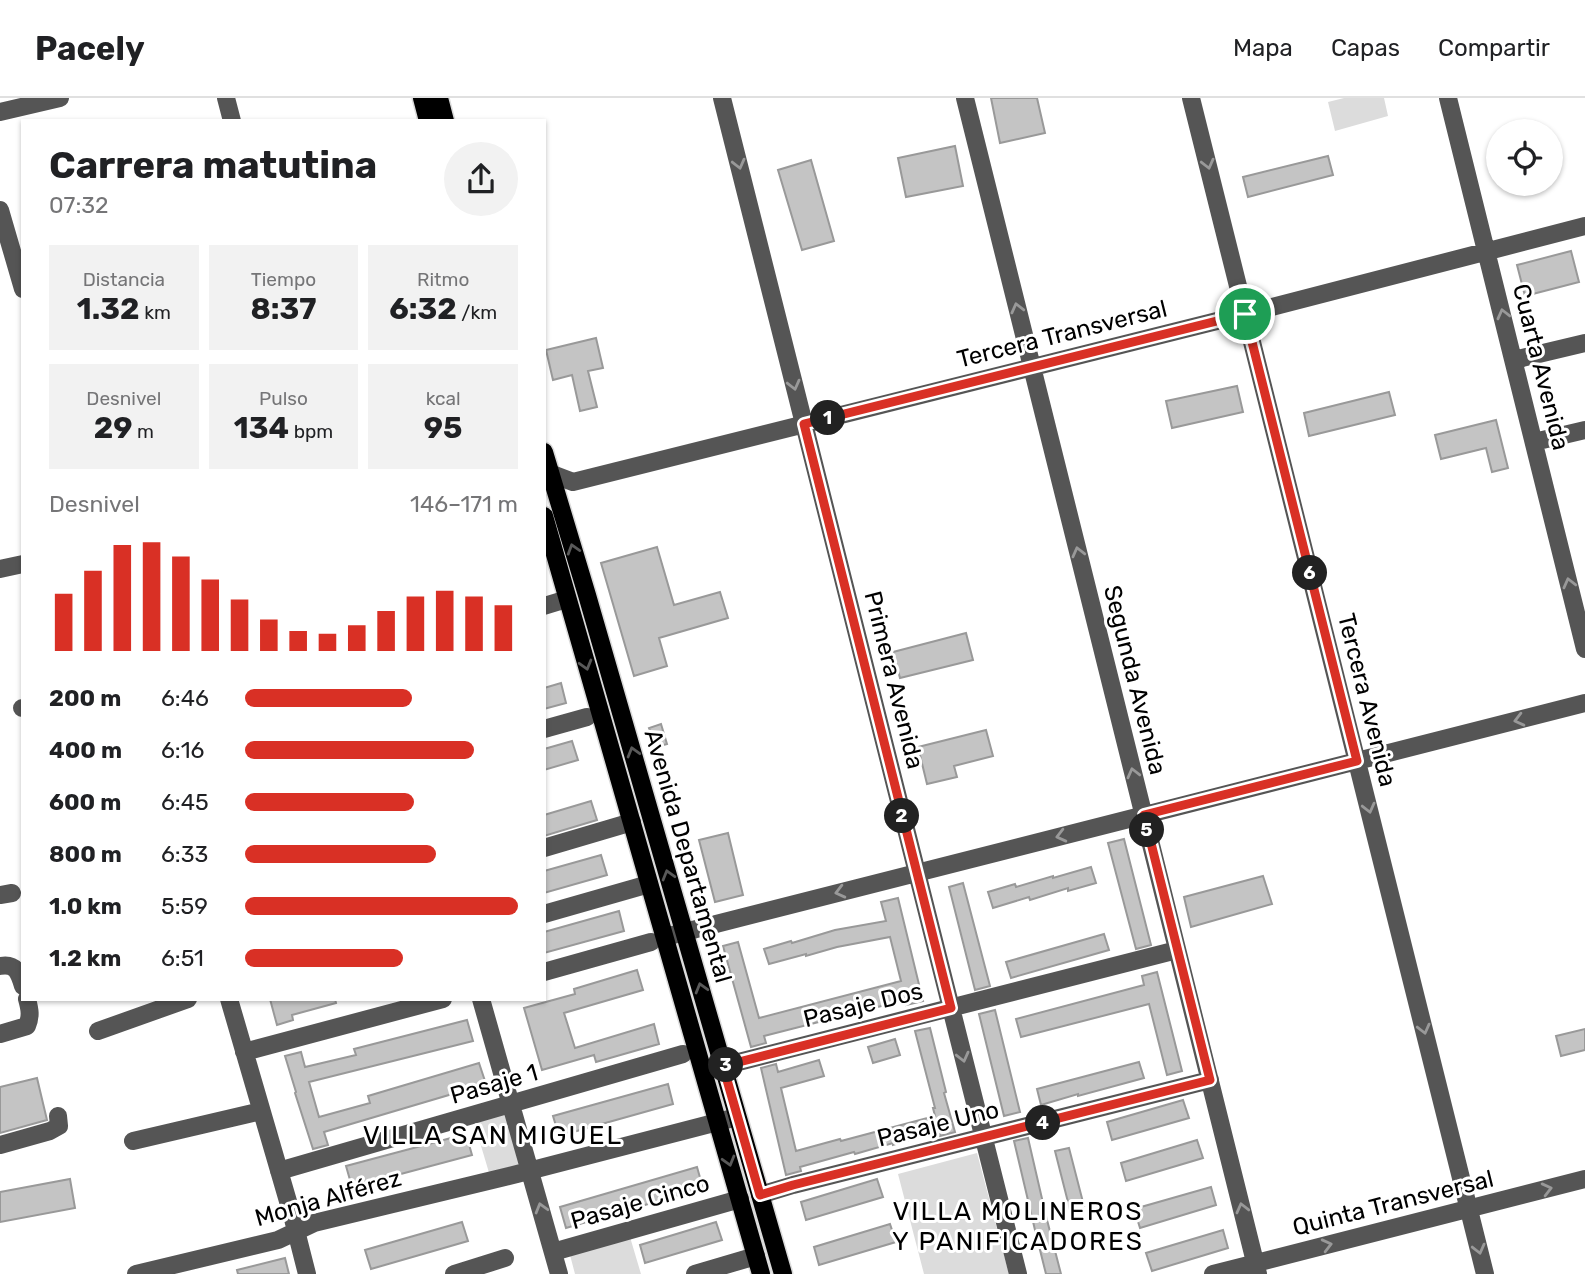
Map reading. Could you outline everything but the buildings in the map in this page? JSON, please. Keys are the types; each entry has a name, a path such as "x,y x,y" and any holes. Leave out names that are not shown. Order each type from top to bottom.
{"main road":[{"path":"422,98 427,119"},
{"path":"439,98 444,119"},
{"name":"Avenida Departamental","path":"548,472 782,1274"},
{"name":"Avenida Departamental","path":"546,523 649,884 658,939 718,1123 758,1265"}],"street":[{"path":"0,112 60,98"},
{"path":"226,98 231,119"},
{"name":"Primera Avenida","path":"722,98 1018,1274"},
{"name":"Segunda Avenida","path":"965,98 1257,1269"},
{"name":"Tercera Avenida","path":"1191,98 1485,1274"},
{"name":"Cuarta Avenida","path":"1448,98 1585,649"},
{"path":"0,210 21,282"},
{"name":"Tercera Transversal","path":"548,472 573,482 1585,226"},
{"path":"1514,360 1585,343"},
{"path":"1534,442 1585,430"},
{"path":"0,569 21,564"},
{"path":"546,605 567,599"},
{"path":"546,971 684,932 1585,703"},
{"path":"546,728 587,717"},
{"path":"546,847 632,822"},
{"path":"546,913 649,884"},
{"name":"Pasaje Dos","path":"723,1066 1177,950"},
{"path":"0,967 11,967 18,972 21,980"},
{"path":"0,1034 27,1026 30,1018 28,1001"},
{"path":"98,1031 182,1001"},
{"path":"230,1001 307,1274"},
{"path":"244,1052 435,1001"},
{"path":"482,1001 559,1274"},
{"name":"Pasaje 1","path":"279,1171 683,1054"},
{"name":"Pasaje Uno","path":"760,1195 1210,1080"},
{"path":"134,1141 261,1111"},
{"path":"0,1145 50,1131 59,1126 58,1116"},
{"name":"Monja Alférez","path":"136,1274 278,1240 314,1223 737,1117"},
{"name":"Quinta Transversal","path":"1213,1274 1257,1269 1585,1179"},
{"name":"Pasaje Cinco","path":"553,1252 740,1199"},
{"path":"454,1274 505,1258"},
{"path":"695,1274 758,1265"}],"shaded area":[{"path":"1344,98 1384,98 1388,116 1335,131 1328,102"},
{"path":"505,1109 522,1166 490,1176 473,1119"},
{"path":"977,1153 1009,1274 924,1274 898,1174"},
{"path":"630,1237 641,1274 575,1274 570,1255"}],"district":[{"name":"VILLA SAN MIGUEL","path":"493,1135"},
{"name":"VILLA MOLINEROS Y PANIFICADORES","path":"1018,1226"}],"route":[{"path":"1245,314 1357,761 1144,815 1210,1080 760,1195 723,1066 951,1008 804,424 1245,314"}]}
